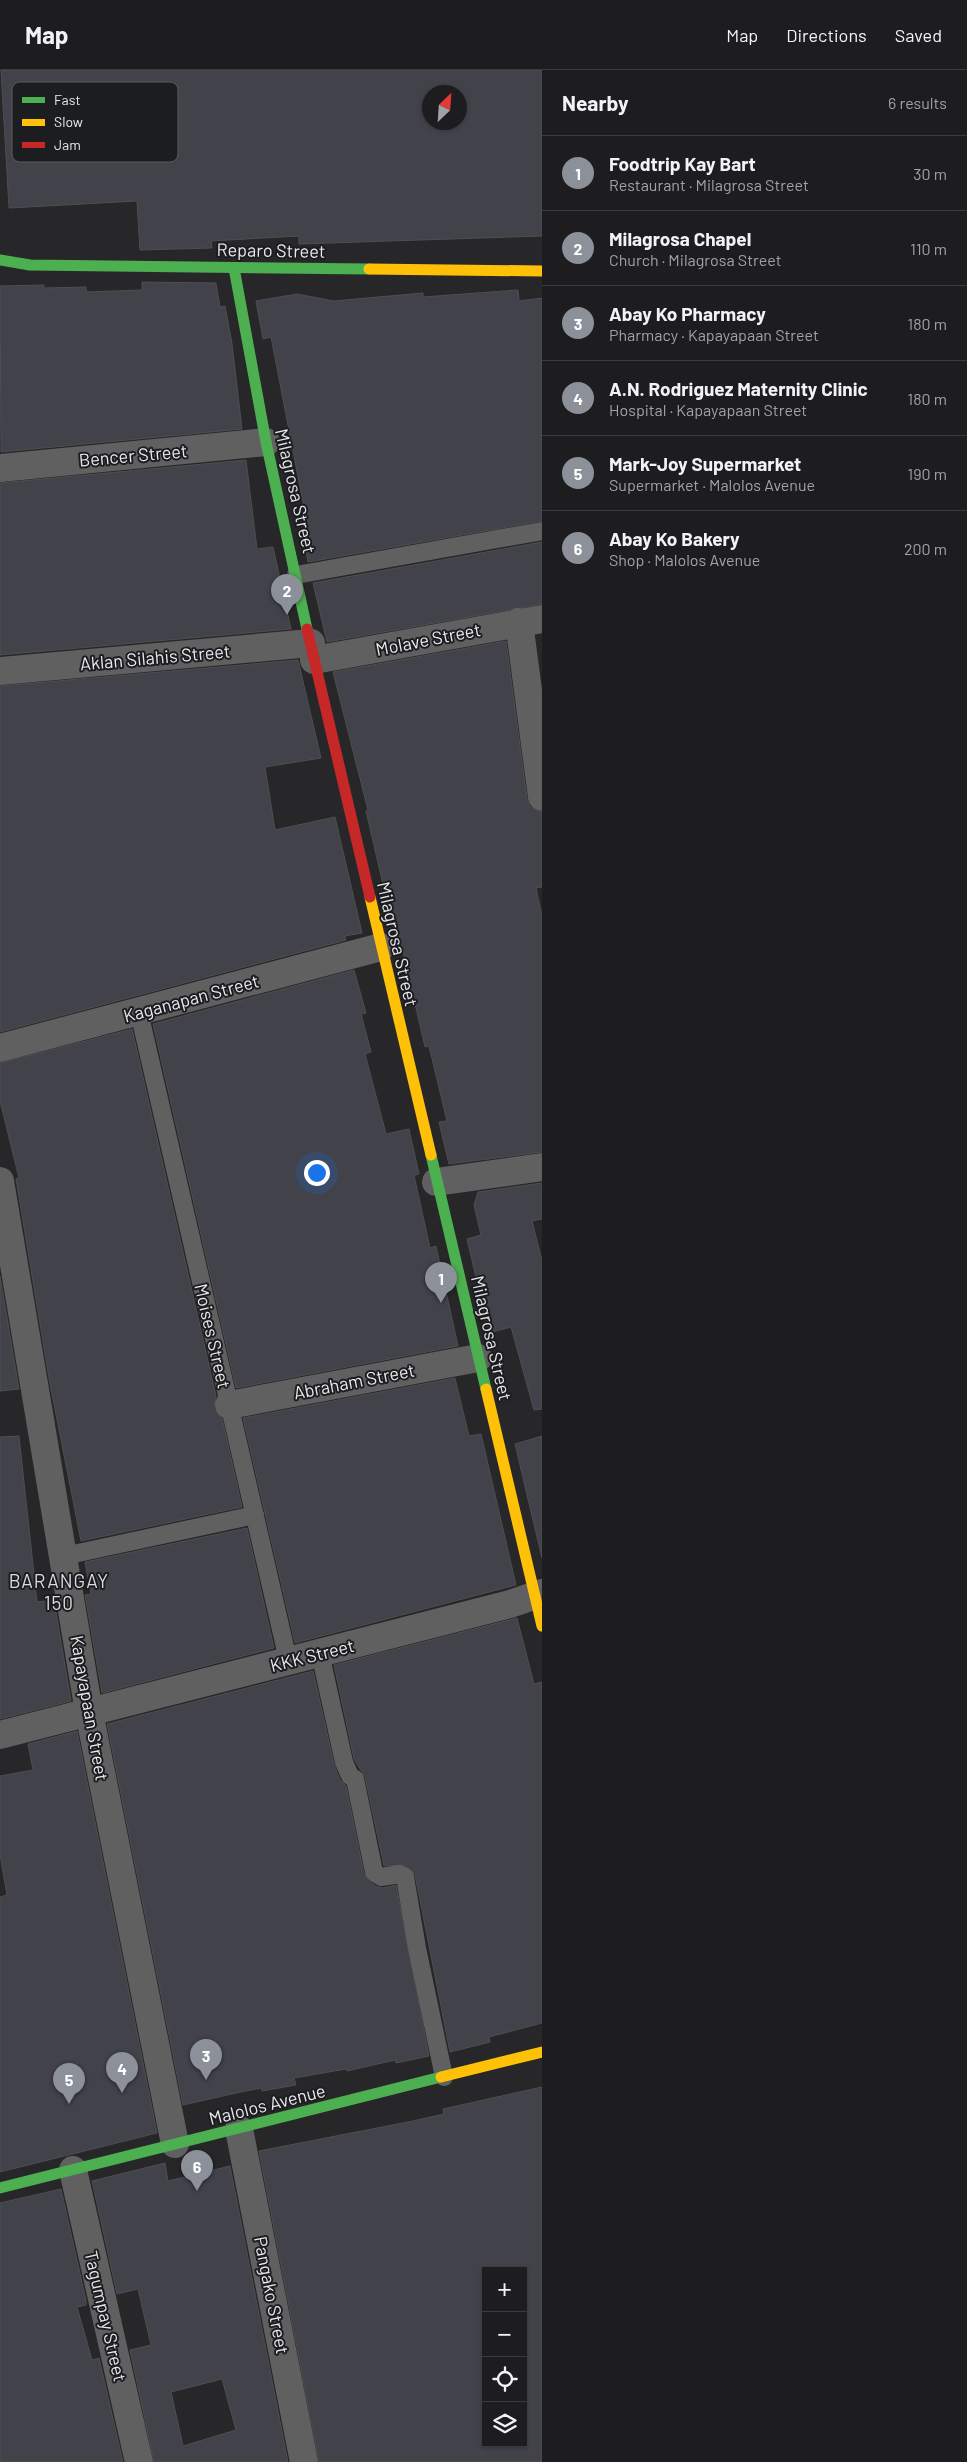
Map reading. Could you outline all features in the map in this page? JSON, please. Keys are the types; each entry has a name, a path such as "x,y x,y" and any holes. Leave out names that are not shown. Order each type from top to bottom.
{"street":[{"name":"Reparo Street","path":"0,260 30,266 542,271"},
{"name":"Milagrosa Street","path":"234,268 266,442 313,651 436,1182 478,1358 538,1594 542,1626"},
{"name":"Bencer Street","path":"0,468 266,442"},
{"name":"Molave Street","path":"313,651 530,621"},
{"path":"530,621 542,797"},
{"name":"Aklan Silahis Street","path":"0,671 313,651"},
{"name":"Kaganapan Street","path":"0,1048 381,948"},
{"path":"436,1182 542,1167"},
{"name":"Kapayapaan Street","path":"0,1181 89,1712 175,2144"},
{"name":"Abraham Street","path":"229,1405 478,1358"},
{"name":"KKK Street","path":"0,1735 288,1660 320,1654 510,1604 538,1594"},
{"name":"Malolos Avenue","path":"0,2188 542,2052"},
{"name":"Pangako Street","path":"239,2129 304,2462"},
{"name":"Tagumpay Street","path":"73,2170 138,2462"}],"lane":[{"path":"296,574 542,531"},
{"name":"Moises Street","path":"139,1012 288,1660"},
{"path":"64,1556 255,1514"},
{"path":"320,1654 344,1762 350,1776 356,1779 374,1872 381,1877 400,1874 405,1877 417,1948 444,2077"}],"building":[{"path":"1,70 542,70 542,236 299,244 299,236 211,241 212,248 140,250 137,201 9,208"},
{"path":"142,282 216,283 220,307 225,306 232,344 242,429 1,452 0,286 44,285 44,288 86,287 86,292 142,290"},
{"path":"518,290 519,301 542,298 542,521 308,562 305,545 311,544 271,337 263,339 256,301 297,294 334,301 423,293 423,297"},
{"path":"246,460 257,549 273,547 291,629 0,655 0,483"},
{"path":"542,542 542,604 327,642 313,583"},
{"path":"506,641 527,799 530,807 542,812 542,887 536,888 542,916 542,1152 449,1164 439,1122 447,1121 429,1046 425,1047 397,926 393,927 366,811 368,810 333,672"},
{"path":"298,660 321,758 265,767 275,830 335,817 362,933 345,936 346,940 0,1032 0,686"},
{"path":"354,970 366,1013 361,1014 371,1052 365,1054 386,1134 409,1129 419,1174 414,1175 430,1248 436,1246 458,1346 236,1388 153,1024"},
{"path":"132,1029 216,1396 214,1408 222,1418 242,1507 81,1541 50,1384 16,1179 19,1178 0,1101 0,1063"},
{"path":"542,1183 542,1219 532,1221 542,1261 542,1409 534,1410 511,1327 489,1333 467,1239 481,1235 474,1205 478,1192"},
{"path":"0,1276 19,1389 0,1391"},
{"path":"455,1378 469,1436 481,1434 516,1585 295,1643 243,1418"},
{"path":"19,1436 37,1602 54,1600 71,1701 0,1719 0,1437"},
{"path":"542,1436 542,1558 515,1444"},
{"path":"247,1528 274,1648 102,1693 85,1595 91,1594 85,1562"},
{"path":"517,1618 534,1684 542,1682 542,2023 489,2037 490,2042 450,2052 415,1875 405,1865 384,1866 365,1777 354,1759 334,1665"},
{"path":"313,1671 334,1764 340,1780 346,1786 364,1874 375,1886 383,1888 396,1885 429,2056 396,2063 395,2060 347,2071 346,2069 294,2078 296,2085 262,2091 261,2088 183,2105 107,1724"},
{"path":"77,1731 157,2133 0,2172 0,1897 7,1895 0,1855 0,1776 33,1770 28,1744"},
{"path":"542,2087 542,2462 319,2462 259,2151 444,2114 443,2109"},
{"path":"165,2163 168,2181 230,2166 288,2462 154,2462 130,2350 151,2345 138,2289 117,2294 92,2181","holes":["222,2379 236,2430 183,2446 171,2392"]},
{"path":"61,2189 86,2300 86,2305 77,2307 92,2360 99,2358 123,2462 0,2462 0,2203"}],"traffic: fast":[{"path":"0,260 30,265 369,269"},
{"path":"234,268 266,442 307,629"},
{"path":"431,1155 486,1389"},
{"path":"0,2188 441,2077"}],"traffic: slow":[{"path":"369,269 542,271"},
{"path":"370,897 431,1155"},
{"path":"486,1389 542,1626"},
{"path":"441,2077 542,2052"}],"traffic: jam":[{"path":"307,629 370,897"}],"place":[{"name":"Milagrosa Chapel","path":"287,615"},
{"name":"Foodtrip Kay Bart","path":"441,1303"},
{"name":"Abay Ko Pharmacy","path":"206,2080"},
{"name":"A.N. Rodriguez Maternity Clinic","path":"122,2093"},
{"name":"Mark-Joy Supermarket","path":"69,2104"},
{"name":"Abay Ko Bakery","path":"197,2191"}],"district":[{"name":"BARANGAY 150","path":"59,1591"}]}
